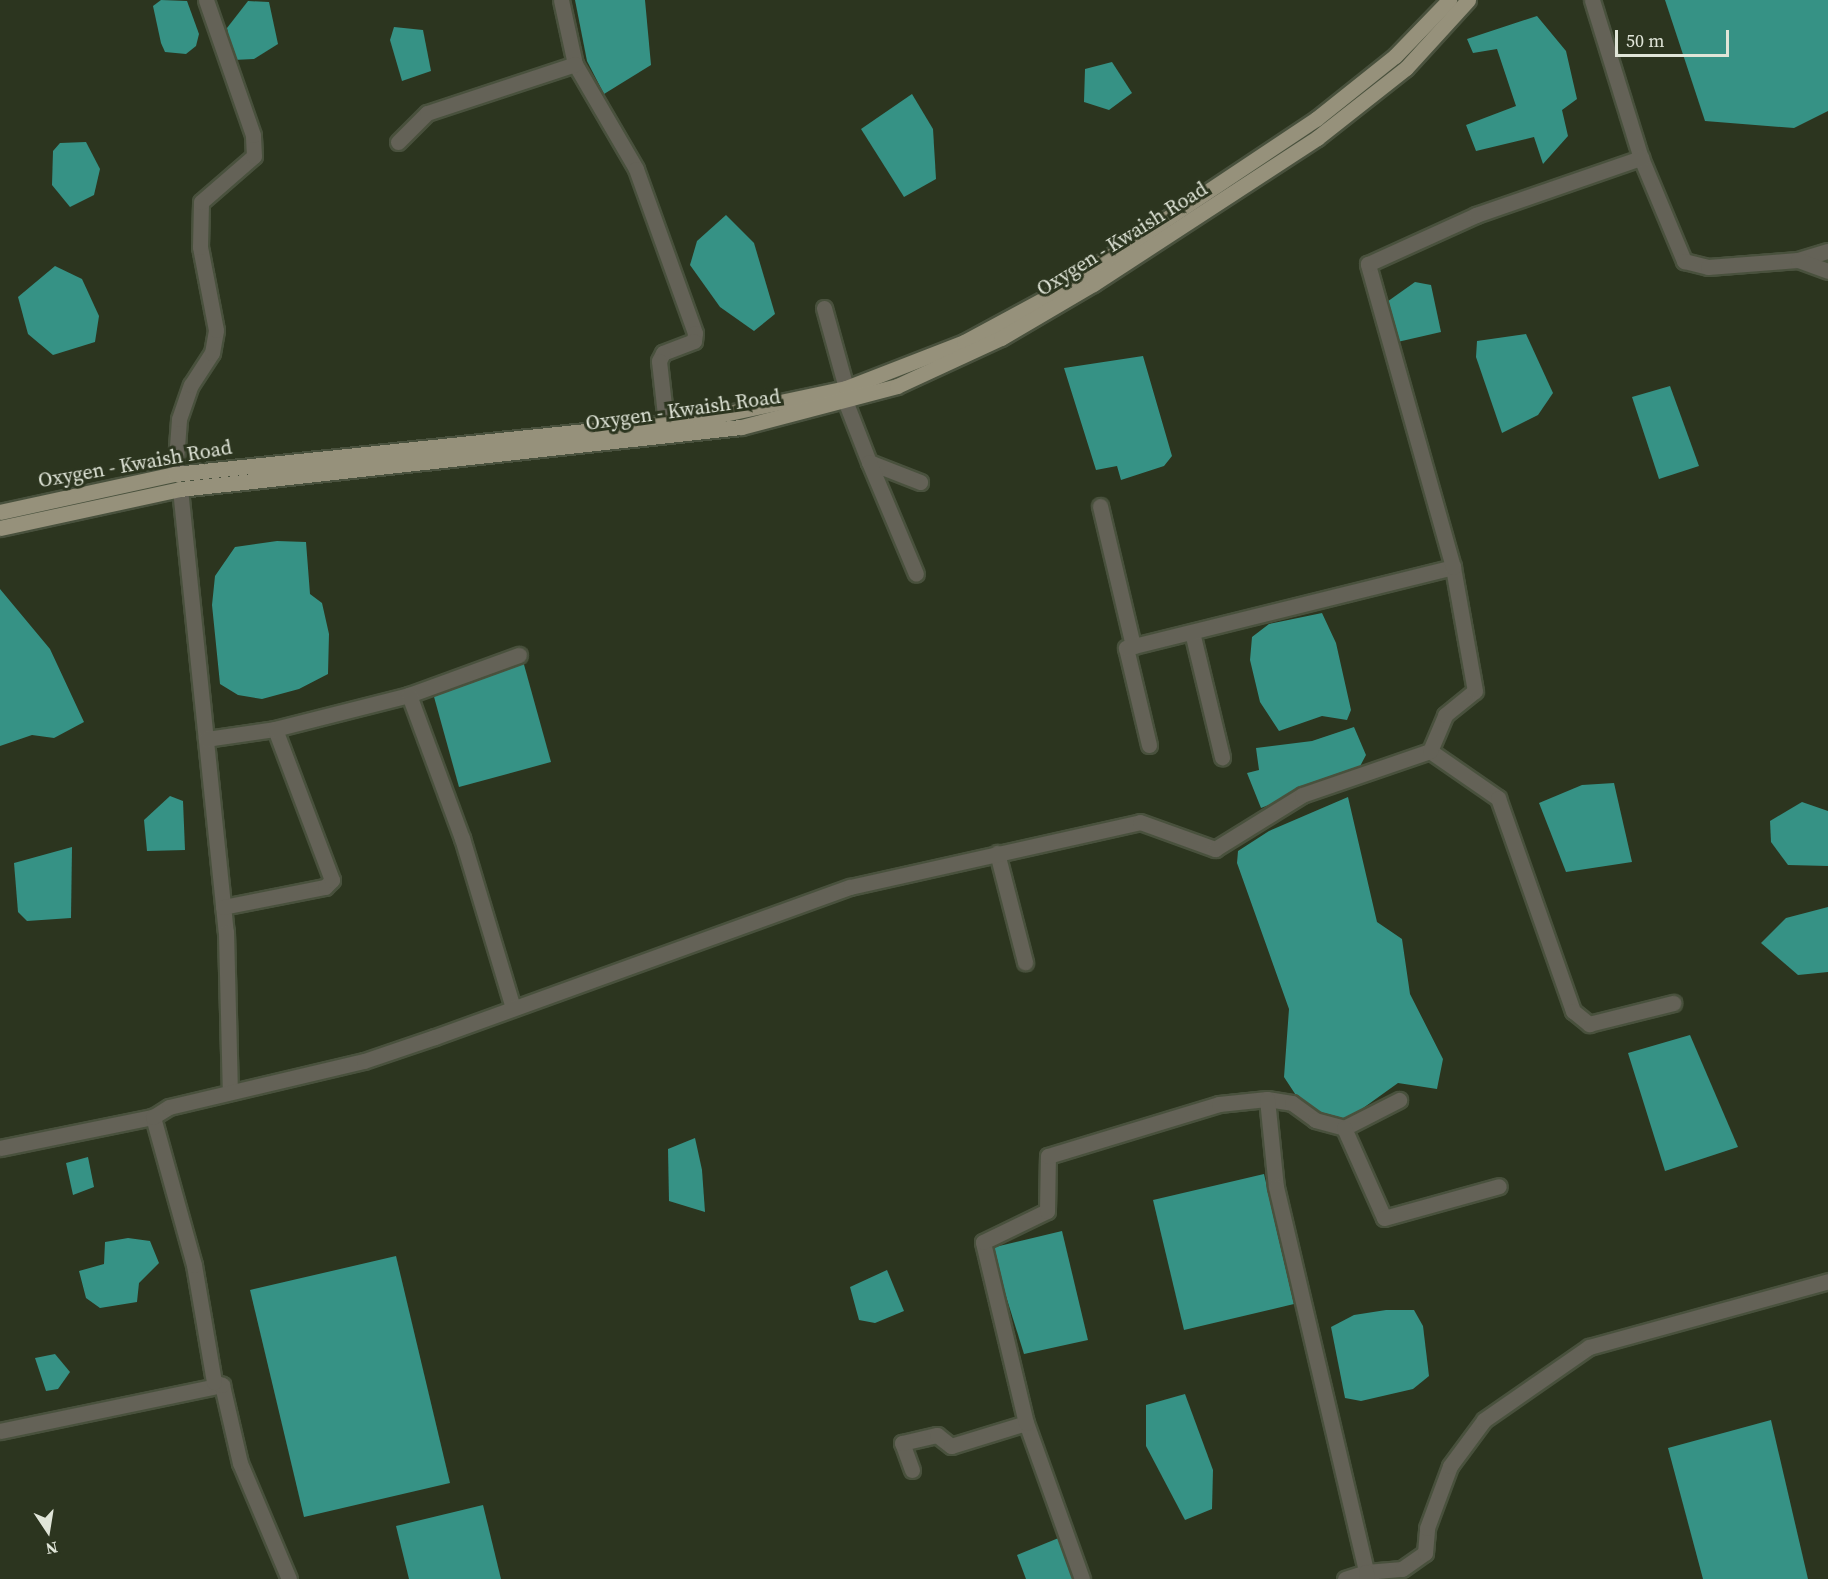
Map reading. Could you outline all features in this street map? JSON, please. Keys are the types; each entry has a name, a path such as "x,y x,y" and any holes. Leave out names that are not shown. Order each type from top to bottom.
{"main road":[{"name":"Oxygen - Kwaish Road","path":"0,528 178,482 652,439 741,427 846,396 964,342 1055,293 1316,119 1395,56 1449,0"},
{"name":"Oxygen - Kwaish Road","path":"0,512 178,482 666,423 846,396 897,386 1001,338 1209,210 1317,138 1406,68 1468,0"}],"street":[{"path":"206,0 253,135 254,156 201,202 200,247 216,330 212,353 191,385 179,419 178,482 206,739 232,1013 230,1090"},
{"path":"561,0 574,64 636,169 695,333 694,341 663,353 659,361 666,423"},
{"path":"1592,0 1641,158 1684,261 1708,267 1798,260 1828,251"},
{"path":"398,142 427,112 574,64"},
{"path":"0,1148 153,1117 169,1107 230,1090 364,1061 850,887 1140,822 1215,849 1302,795 1430,751 1444,715 1475,691 1453,567 1368,264 1476,215 1641,158"},
{"path":"1798,260 1828,271"},
{"path":"824,308 846,396 869,462 916,574"},
{"path":"869,462 920,482"},
{"path":"1100,506 1133,646"},
{"path":"1149,745 1126,648 1453,567"},
{"path":"1192,632 1222,758"},
{"path":"206,739 274,729 409,694 519,655"},
{"path":"409,694 462,838 513,1008"},
{"path":"223,907 325,887 332,880 274,729"},
{"path":"1430,751 1498,798 1573,1011 1589,1024 1674,1003"},
{"path":"997,853 1025,962"},
{"path":"1267,1100 1276,1186 1367,1576"},
{"path":"1082,1579 1026,1423 983,1242 1047,1211 1048,1156 1220,1104 1267,1100 1292,1104 1315,1120 1344,1128 1399,1100"},
{"path":"153,1117 194,1265 214,1382 222,1385"},
{"path":"1344,1128 1384,1218 1499,1186"},
{"path":"1345,1579 1402,1569 1425,1553 1428,1528 1450,1466 1484,1420 1589,1347 1828,1281"},
{"path":"0,1431 222,1385"},
{"path":"222,1385 240,1463 289,1579"},
{"path":"912,1470 902,1443 937,1435 951,1446 1026,1423"}],"water":[{"path":"161,0 187,1 199,34 196,46 186,54 165,52 153,6"},
{"path":"575,0 645,0 651,65 604,94 587,61"},
{"path":"1665,0 1828,0 1828,111 1794,128 1705,121"},
{"path":"248,1 269,2 278,44 254,59 233,60 227,28"},
{"path":"1537,16 1566,51 1577,99 1562,110 1568,136 1543,164 1534,137 1476,151 1466,125 1516,106 1497,49 1473,53 1467,39"},
{"path":"394,27 423,30 431,71 402,81 390,40"},
{"path":"1112,62 1132,93 1109,110 1084,102 1085,69"},
{"path":"912,94 933,129 936,179 904,197 861,129"},
{"path":"86,142 100,169 94,195 70,207 52,185 53,151 60,143"},
{"path":"726,215 754,243 775,314 754,331 720,307 690,265 697,241"},
{"path":"55,266 82,279 99,316 95,342 53,355 28,334 18,297"},
{"path":"1415,282 1431,285 1441,332 1393,343 1384,304"},
{"path":"1526,334 1553,393 1538,415 1502,433 1476,357 1477,341"},
{"path":"1143,356 1172,456 1164,466 1121,480 1117,466 1096,470 1064,368"},
{"path":"1670,386 1699,466 1659,479 1632,397"},
{"path":"277,541 306,542 310,594 322,603 329,634 328,674 299,689 262,699 238,695 220,684 212,605 215,576 235,547"},
{"path":"0,589 50,649 84,722 54,738 32,735 0,746"},
{"path":"1322,613 1336,643 1351,710 1347,720 1322,716 1279,731 1260,702 1250,660 1252,637 1269,624"},
{"path":"523,661 551,762 459,787 431,686"},
{"path":"1354,727 1366,755 1358,770 1261,808 1247,773 1259,770 1256,748 1312,741"},
{"path":"1614,783 1632,862 1566,872 1539,803 1582,785"},
{"path":"170,796 183,801 185,850 147,851 144,820"},
{"path":"1348,797 1377,922 1402,939 1410,994 1443,1059 1437,1089 1398,1083 1345,1121 1303,1106 1284,1077 1289,1009 1237,863 1238,851 1269,831"},
{"path":"1802,802 1828,811 1828,866 1788,865 1771,842 1770,821"},
{"path":"72,847 71,918 27,921 18,912 14,863"},
{"path":"1828,907 1828,972 1798,975 1761,943 1786,918"},
{"path":"1690,1035 1738,1147 1665,1171 1628,1053"},
{"path":"695,1138 702,1170 705,1212 669,1201 668,1149"},
{"path":"88,1157 94,1187 73,1195 66,1163"},
{"path":"1264,1174 1294,1304 1184,1330 1153,1200"},
{"path":"1062,1231 1088,1340 1024,1354 991,1248"},
{"path":"128,1238 150,1241 159,1263 139,1283 137,1302 100,1308 86,1298 79,1271 104,1264 105,1242"},
{"path":"396,1256 450,1483 304,1517 250,1290"},
{"path":"887,1270 904,1311 875,1323 859,1320 850,1287"},
{"path":"1386,1310 1414,1310 1423,1326 1429,1376 1413,1389 1361,1401 1345,1398 1331,1327 1354,1315"},
{"path":"55,1354 70,1372 58,1389 46,1391 35,1358"},
{"path":"1185,1394 1213,1470 1212,1509 1185,1520 1146,1446 1146,1405"},
{"path":"1771,1420 1808,1579 1703,1579 1668,1448"},
{"path":"483,1505 501,1579 409,1579 396,1526"},
{"path":"1061,1537 1077,1579 1026,1579 1017,1555"}]}
